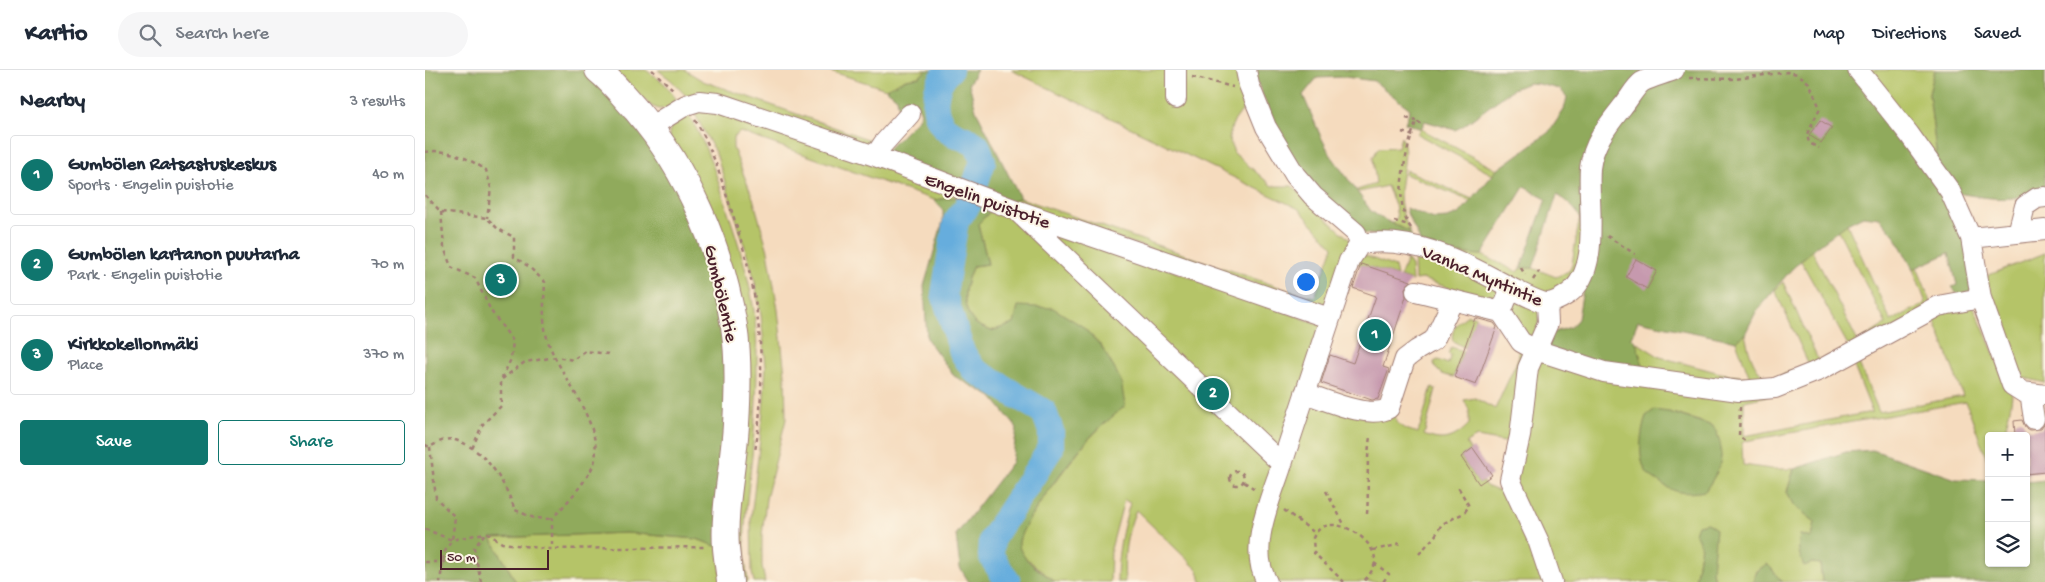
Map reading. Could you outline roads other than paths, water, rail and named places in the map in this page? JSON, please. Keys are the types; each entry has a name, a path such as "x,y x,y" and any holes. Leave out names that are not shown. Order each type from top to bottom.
{"main road":[{"name":"Gumbölentie","path":"598,70 609,78 650,126 676,167 703,218 720,266 734,326 737,368 736,424 728,500 726,547 730,582"}],"street":[{"path":"1858,70 1909,134 1950,191 1971,238 1981,298 2029,391 2034,419"},
{"path":"1176,72 1176,99"},
{"name":"Vanha Myntintie","path":"1360,244 1378,241 1418,246 1467,264 1511,288 1547,303 1558,301 1570,293 1579,283 1587,264 1591,225 1591,167 1601,134 1642,82 1666,74"},
{"path":"1248,78 1266,128 1295,175 1313,196 1356,233 1360,244 1349,261 1329,318 1264,520 1260,564 1267,582"},
{"name":"Engelin puistotie","path":"650,126 686,105 699,101 718,103 875,156 1016,210 1329,318"},
{"path":"875,156 883,144 910,114"},
{"path":"2017,233 2025,206 2037,198 2045,197"},
{"path":"1016,210 1282,464"},
{"path":"1971,238 2045,230"},
{"path":"1501,312 1511,288"},
{"path":"1416,291 1501,312 1521,342 1536,350 1604,372 1739,390 1775,388 1820,370 1938,306 1981,298"},
{"path":"1305,393 1364,412 1383,412 1389,408 1405,359 1435,340 1453,300"},
{"path":"1547,303 1548,323 1528,368 1520,436 1510,480 1538,540 1553,582"}],"waterway":[{"path":"950,70 944,76 937,91 937,115 949,132 974,143 979,149 983,161 968,205 956,221 944,294 962,352 974,370 1044,412 1051,431 1051,448 992,539 991,556 1008,582"}],"place":[{"name":"Kirkkokellonmäki","path":"501,280"},
{"name":"Gumbölen Ratsastuskeskus","path":"1375,335"},
{"name":"Gumbölen kartanon puutarha","path":"1213,394"}]}
